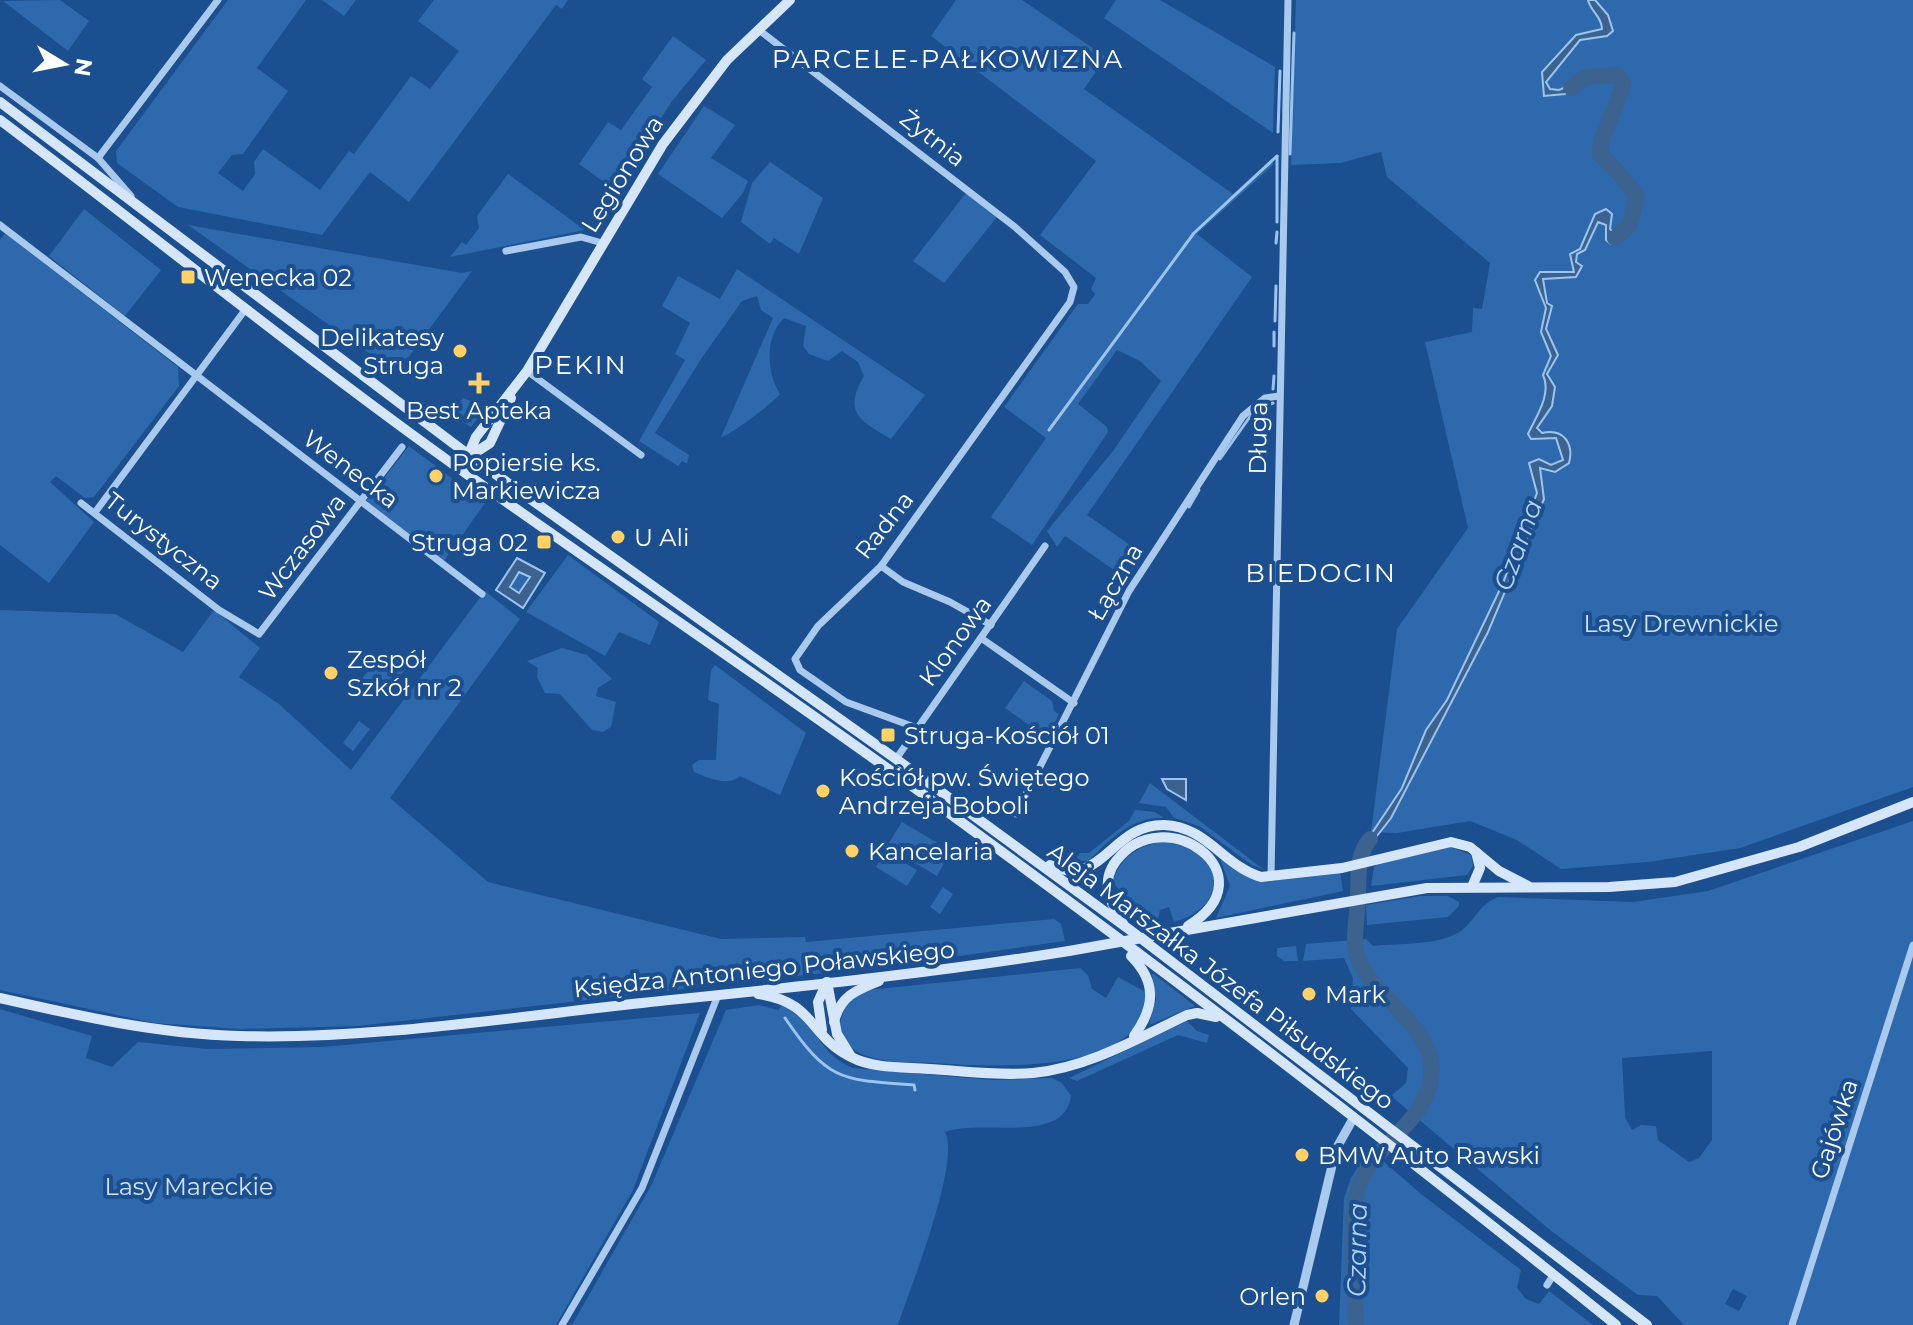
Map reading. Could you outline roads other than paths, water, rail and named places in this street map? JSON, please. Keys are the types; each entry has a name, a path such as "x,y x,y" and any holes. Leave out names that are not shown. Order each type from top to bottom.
{"main road":[{"name":"Legionowa","path":"462,470 470,456 490,443 515,389 663,144 695,99 790,0"},
{"name":"Aleja Marszałka Józefa Piłsudskiego","path":"0,102 470,456 1130,930 1647,1325"},
{"name":"Aleja Marszałka Józefa Piłsudskiego","path":"0,120 245,310 462,470 917,790 1379,1136 1616,1325"},
{"name":"Księdza Antoniego Poławskiego","path":"0,998 158,1030 272,1036 363,1031 718,995 897,975 1069,951 1378,894 1472,887 1632,886 1691,879 1799,847 1913,802"},
{"path":"1026,854 1058,869 1074,872 1088,870 1131,832 1156,825 1174,826 1203,837 1254,874 1271,877 1342,868 1451,842 1466,845 1499,871 1531,888"},
{"path":"1130,930 1109,896 1110,872 1132,846 1165,837 1185,841 1201,850 1215,866 1219,879 1219,895 1212,908 1181,931"},
{"path":"1472,887 1480,868 1476,852"},
{"path":"1106,931 1142,967 1151,989 1149,1012 1133,1038"},
{"path":"834,1022 840,1003 851,992 897,975"},
{"path":"827,982 834,1022 842,1045 852,1058"},
{"path":"823,1035 818,1002 827,982"},
{"path":"742,992 792,1002 808,1014 836,1049 852,1058 884,1065 1034,1073 1086,1061 1133,1038 1197,1013 1225,1021"}],"street":[{"path":"98,158 218,0"},
{"name":"Długa","path":"1271,877 1288,0"},
{"name":"Żytnia","path":"759,30 1015,227 1065,272 1074,287"},
{"path":"0,86 98,158 143,210"},
{"name":"Wenecka","path":"0,225 482,594"},
{"path":"506,251 581,237 602,243"},
{"name":"Radna","path":"917,728 854,707 795,664 818,626 881,566 1070,302 1074,287"},
{"path":"96,511 245,310"},
{"path":"527,371 641,455"},
{"name":"Łączna","path":"1016,814 1129,591 1232,431 1253,405 1279,396"},
{"name":"Wczasowa","path":"263,633 402,447"},
{"name":"Turystyczna","path":"81,503 96,511 100,520 219,610 251,632 263,633"},
{"name":"Klonowa","path":"896,759 1045,546"},
{"path":"881,566 903,582 950,602 991,625"},
{"path":"981,638 1074,703"},
{"name":"Gajówka","path":"1792,1325 1913,945"},
{"path":"562,1325 642,1188 718,995"},
{"path":"1294,1325 1336,1149 1354,1117"},
{"path":"1547,1285 1554,1274"}],"water":[{"path":"1588,0 1595,0 1608,15 1613,31 1607,36 1580,40 1546,82 1550,89 1559,90 1576,83 1578,77 1588,75 1588,79 1565,94 1544,96 1542,72 1576,35 1602,29"},
{"path":"1606,209 1612,214 1610,229 1614,233 1626,223 1632,229 1611,244 1606,240 1606,225 1598,222 1585,250 1577,254 1576,262 1582,266 1576,277 1543,279 1547,303 1552,306 1546,329 1558,355 1547,374 1555,387 1552,406 1537,428 1542,433 1556,433 1566,439 1570,450 1569,463 1555,472 1540,468 1544,499 1488,632 1391,818 1362,855 1356,857 1402,788 1426,730 1447,700 1503,583 1537,493 1529,463 1539,459 1551,465 1563,460 1556,438 1531,439 1528,434 1544,398 1543,375 1551,356 1541,332 1546,308 1535,280 1540,272 1574,272 1570,254 1580,249 1595,214"},
{"path":"517,558 545,573 523,608 496,590","holes":["519,572 530,577 519,593 510,587"]},
{"path":"1162,779 1186,779 1186,800 1167,789"}],"waterway":[{"path":"1290,154 1294,33"},
{"path":"1278,132 1280,71"},
{"name":"Czarna","path":"1571,88 1586,77 1617,75 1623,83 1603,137 1600,155 1620,174 1637,197 1629,226 1615,238"},
{"path":"1277,156 1277,222"},
{"path":"1049,430 1194,233 1277,156"},
{"path":"1276,243 1277,232"},
{"path":"1275,321 1276,286"},
{"path":"1274,332 1274,346"},
{"path":"1273,389 1274,376"},
{"path":"1220,459 1254,411 1273,403"},
{"path":"1189,507 1199,490"},
{"name":"Czarna","path":"1356,1325 1353,1234 1359,1185 1378,1154 1416,1113 1431,1081 1431,1062 1420,1035 1367,975 1357,955 1359,866 1362,852 1370,839"},
{"path":"785,1018 825,1066 852,1078 914,1085 915,1090"}],"place":[{"name":"Wenecka 02","path":"188,277"},
{"name":"Delikatesy Struga","path":"460,351"},
{"name":"Best Apteka","path":"479,383"},
{"name":"Popiersie ks. Markiewicza","path":"436,476"},
{"name":"U Ali","path":"618,537"},
{"name":"Struga 02","path":"544,542"},
{"name":"Zespół Szkół nr 2","path":"331,673"},
{"name":"Struga-Kościół 01","path":"888,735"},
{"name":"Kościół pw. Świętego Andrzeja Boboli","path":"823,791"},
{"name":"Kancelaria","path":"852,851"},
{"name":"Mark","path":"1309,994"},
{"name":"BMW Auto Rawski","path":"1302,1155"},
{"name":"Orlen","path":"1322,1296"}],"district":[{"name":"PARCELE-PAŁKOWIZNA","path":"948,59"},
{"name":"PEKIN","path":"581,365"},
{"name":"BIEDOCIN","path":"1321,573"}],"park label":[{"name":"Lasy Drewnickie","path":"1681,623"},
{"name":"Lasy Mareckie","path":"189,1186"}]}
